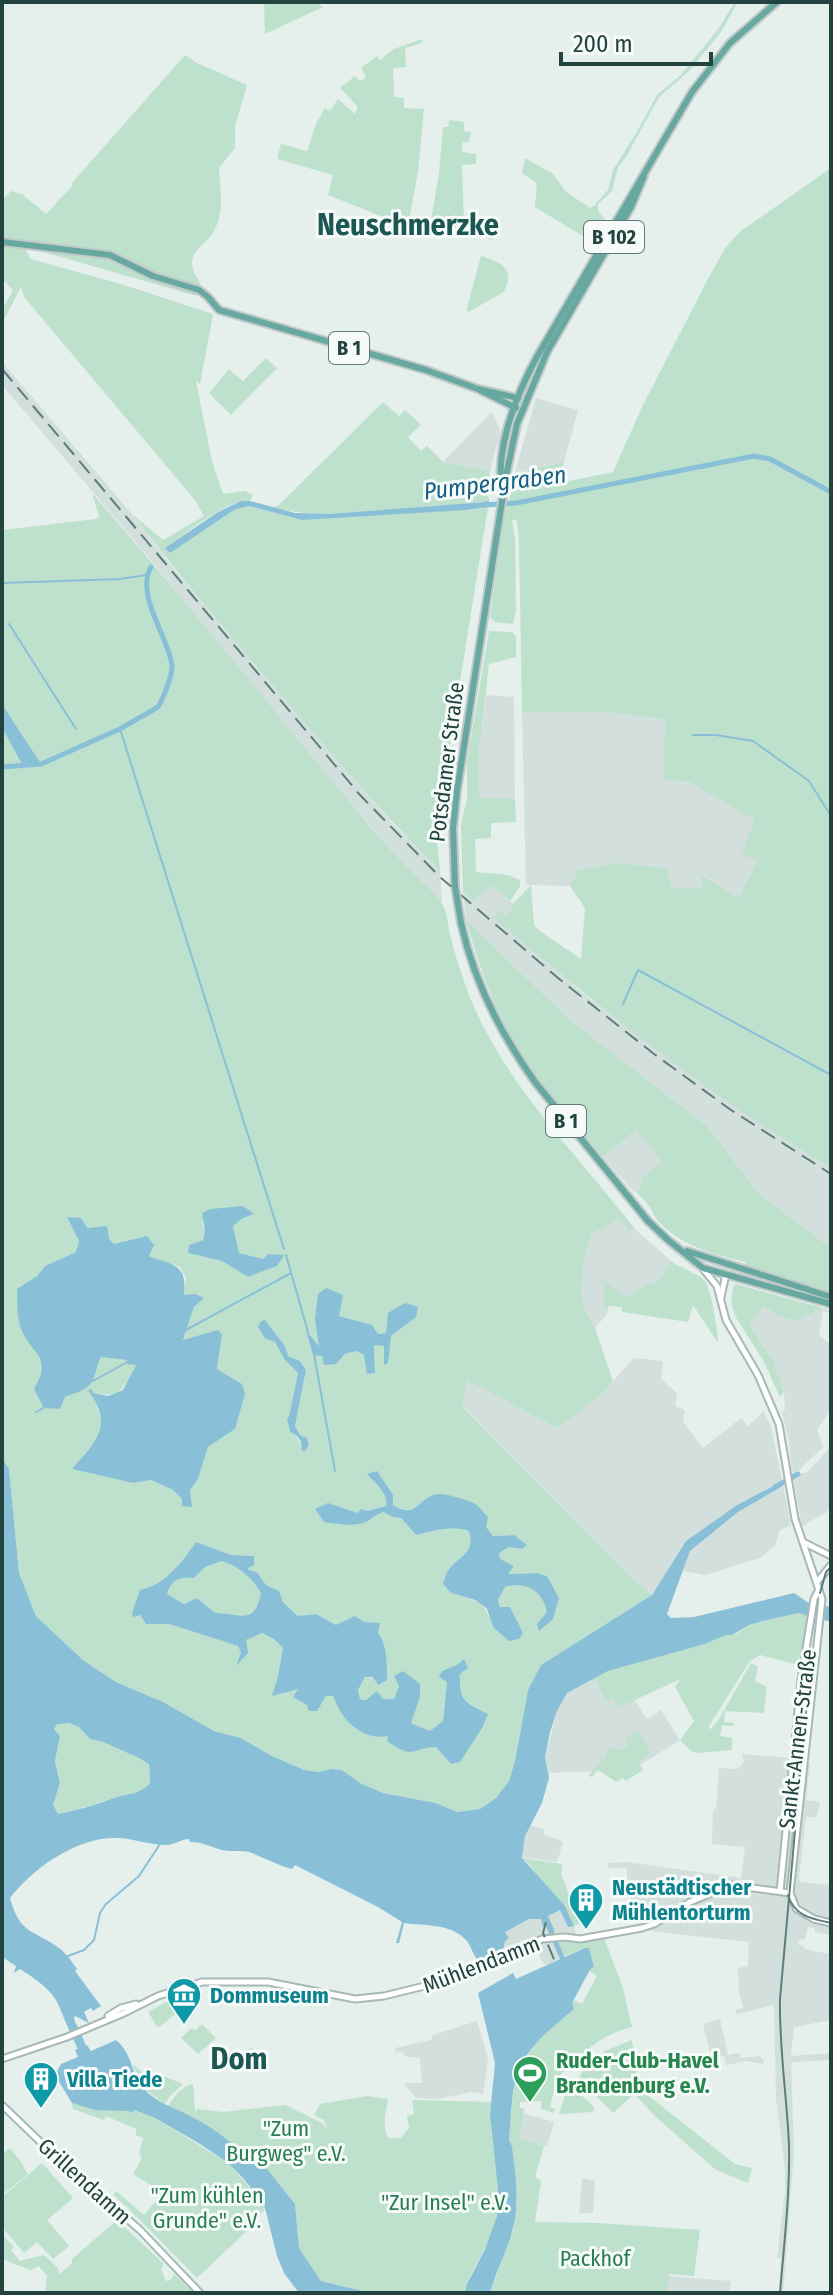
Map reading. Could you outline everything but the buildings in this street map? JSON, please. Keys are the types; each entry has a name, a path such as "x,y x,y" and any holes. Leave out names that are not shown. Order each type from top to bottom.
{"main road":[{"name":"B 102","path":"514,408 538,355 697,85 730,43 777,2"},
{"name":"B 102","path":"524,404 547,352 635,200 644,176"},
{"name":"B 1","path":"2,242 110,255 153,276 202,292 219,310 426,370 478,389 518,398 524,404"},
{"name":"B 1","path":"478,389 514,408"},
{"path":"514,408 524,404"},
{"name":"Potsdamer Straße","path":"524,404 513,441 500,510 453,828 455,886 466,947 484,997 516,1056 535,1082 648,1221 703,1268 726,1274"},
{"name":"Potsdamer Straße","path":"502,500 499,468 514,408"},
{"name":"Potsdamer Straße","path":"677,1246 696,1255 831,1297"},
{"path":"726,1274 728,1265"},
{"name":"B 1","path":"726,1274 831,1304"}],"street":[{"path":"703,1268 717,1286 726,1320 758,1375 779,1424 795,1519 818,1585"},
{"path":"720,1300 726,1274"},
{"path":"803,1542 831,1556"},
{"path":"818,1585 831,1565"},
{"name":"Sankt-Annen-Straße","path":"790,1893 815,1621 814,1599 818,1585"},
{"name":"Sankt-Annen-Straße","path":"780,1891 801,1680 822,1600 818,1585"},
{"name":"Mühlendamm","path":"2,2059 67,2037 147,2001 202,1982 268,1982 349,1999 370,1998 461,1977 548,1938 610,1936 642,1928 690,1902 731,1885 780,1891"},
{"path":"780,1891 790,1893 796,1908 814,1919 831,1923"},
{"name":"Grillendamm","path":"2,2105 140,2230 200,2293"}],"shaded area":[{"path":"2,362 132,514 262,674 392,823 440,871 442,904 395,855 2,385"},
{"path":"536,398 578,410 564,462 515,472"},
{"path":"492,412 502,436 490,471 443,462"},
{"path":"486,695 514,697 515,799 480,799 478,763"},
{"path":"522,712 603,712 665,719 665,779 689,782 755,820 759,861 738,898 703,875 702,890 672,888 665,868 616,863 578,870 570,886 526,885"},
{"path":"490,884 513,904 507,917 494,917 585,995 698,1080 831,1167 831,1248 759,1194 707,1126 570,1020 466,920 463,892 474,901"},
{"path":"636,1130 663,1162 644,1176 637,1193 603,1157"},
{"path":"619,1219 630,1232 634,1228 671,1261 658,1281 625,1297 605,1281 607,1314 595,1328 581,1294 584,1257 592,1234"},
{"path":"764,1307 796,1321 823,1308 831,1311 823,1311 819,1335 831,1345 831,1410 817,1429 823,1447 794,1475 807,1472 831,1444 831,1506 827,1512 802,1526 782,1412 785,1410 784,1392 773,1361 749,1324"},
{"path":"634,1358 663,1361 661,1379 677,1393 675,1406 685,1410 683,1422 703,1448 741,1418 748,1426 764,1411 771,1427 791,1525 780,1530 775,1546 760,1558 705,1575 683,1571 690,1551 738,1512 781,1487 779,1483 737,1505 686,1541 652,1595 463,1406 468,1381 558,1428 599,1397"},
{"path":"594,1678 607,1702 613,1699 634,1700 647,1719 661,1710 680,1740 626,1774 596,1771 548,1773 545,1757 557,1711 567,1692"},
{"path":"742,1754 804,1759 810,1764 806,1800 820,1802 817,1817 806,1817 799,1879 800,1882 831,1885 828,1915 831,1916 831,1935 815,1932 815,1928 808,1927 805,1939 798,1940 804,1949 831,1954 831,2020 794,2027 791,2056 831,2053 831,2060 791,2062 794,2152 783,2293 779,2293 781,2258 777,2258 785,2168 776,2098 774,2005 737,2014 735,2010 743,2008 738,1968 748,1966 749,1942 642,1928 636,1922 627,1885 627,1868 608,1868 608,1863 627,1862 741,1878 745,1847 712,1844 719,1768 737,1769 744,1762"},
{"path":"530,1825 545,1830 544,1834 563,1842 557,1862 522,1857"},
{"path":"560,1910 568,1927 574,1926 579,1950 546,1965 535,1942 507,1954 503,1950 505,1932 529,1919 542,1918 545,1927 554,1932 548,1916"},
{"path":"720,2019 728,2055 739,2053 740,2058 760,2056 764,2064 746,2061 726,2065 724,2056 712,2059 703,2024"},
{"path":"477,2021 488,2059 483,2094 471,2092 438,2099 416,2098 404,2083 422,2083 420,2058 404,2056 403,2052 396,2053 395,2048 431,2040 433,2035"},
{"path":"523,2113 554,2122 547,2147 520,2138"},
{"path":"582,2178 595,2181 593,2213 579,2213"},
{"path":"668,2276 731,2281 730,2293 666,2293"}],"green space":[{"path":"264,2 316,2 323,7 265,34"},
{"path":"735,2 738,2 721,32 689,71 659,97 618,167 612,191 598,204 598,210 605,220 591,241 535,207 537,183 522,173 525,158 553,174 566,192 590,208 594,206 608,190 613,170 657,95 681,75 719,28"},
{"path":"422,39 422,43 405,48 406,67 393,68 394,97 404,98 404,108 424,109 408,227 328,195 333,175 277,159 281,144 307,151 325,108 330,111 338,99 355,114 358,107 340,88 355,76 360,81 366,77 361,68 377,56 380,60 394,49"},
{"path":"185,55 247,85 235,126 235,148 219,168 220,216 211,235 193,257 193,270 203,291 193,295 23,246 31,259 213,314 200,384 196,381 212,461 223,494 245,491 253,495 250,501 228,506 206,518 166,548 169,553 234,510 249,506 302,520 488,507 437,818 440,871 370,798 282,696 132,514 163,540 204,516 195,500 24,297 21,287 2,323 2,310 13,290 2,279 2,200 11,191 22,194 46,214"},
{"path":"449,120 464,122 464,131 471,132 469,142 463,142 462,152 476,154 476,164 462,165 464,223 498,220 500,237 494,235 492,240 431,220 443,127 448,127"},
{"path":"831,168 831,1167 742,1111 656,1050 493,917 499,911 507,917 513,904 531,885 534,925 581,959 585,908 570,886 578,870 616,863 666,868 672,888 702,889 702,875 738,898 758,861 742,854 755,820 689,782 664,779 665,719 603,712 522,712 519,541 517,521 512,519 516,611 513,624 495,622 490,617 514,473 564,462 559,483 613,472 643,405 726,247 741,231"},
{"path":"481,256 504,267 507,284 504,292 468,312 467,308"},
{"path":"266,358 277,368 231,415 209,393 229,369 243,381"},
{"path":"383,402 399,416 405,410 421,425 408,437 421,451 427,446 443,462 490,471 486,494 489,499 486,502 351,514 272,508 279,505"},
{"path":"92,493 368,824 440,900 471,1000 503,1061 538,1110 634,1228 630,1232 619,1219 592,1234 584,1257 581,1294 613,1381 599,1397 558,1428 466,1382 465,1409 652,1595 541,1665 528,1690 509,1781 496,1798 480,1809 457,1812 436,1803 383,1793 360,1783 342,1770 304,1770 241,1738 214,1731 163,1702 116,1682 84,1661 36,1616 19,1573 9,1469 2,1458 2,727 13,744 40,763 2,704 2,530 96,519 99,516","holes":["68,1218 81,1218 114,1244 180,1267 186,1278 184,1295 203,1298 194,1307 183,1341 222,1335 217,1369 242,1384 235,1429 208,1447 198,1479 182,1499 173,1490 151,1480 133,1483 73,1469 100,1434 102,1423 93,1393 110,1394 121,1390 136,1365 127,1360 101,1357 88,1386 65,1397 39,1381 42,1364 21,1329 18,1289 37,1276 45,1266 76,1252 79,1241","243,1218 233,1226 239,1253 263,1259 268,1254 283,1255 277,1266 248,1277 222,1261 188,1253 189,1245 203,1240 205,1231 202,1222","339,1316 372,1325 378,1334 416,1317 390,1336 384,1364 384,1346 374,1344 375,1372 364,1355 356,1351 345,1354 336,1364 322,1356 308,1332 320,1347 319,1340","266,1321 285,1346 288,1356 300,1361 306,1370 295,1426 309,1443 304,1451 295,1434 290,1432 289,1416 298,1373 285,1360","368,1475 393,1495 393,1505 402,1509 410,1509 424,1500 486,1527 493,1536 514,1535 522,1549 509,1547 499,1553 500,1560 507,1574 537,1573 547,1576 556,1605 553,1619 538,1624 547,1612 542,1598 527,1586 513,1585 505,1587 497,1600 500,1607 510,1607 513,1615 493,1627 483,1606 457,1595 443,1584 469,1547 469,1531 449,1529 416,1535 401,1518 384,1512 375,1514 365,1522 328,1503 358,1513 386,1506 384,1492","196,1543 231,1555 253,1556 247,1568 249,1571 257,1572 266,1585 279,1591 283,1602 299,1616 316,1614 336,1625 378,1633 385,1649 387,1680 365,1677 358,1690 360,1699 394,1699 399,1686 411,1723 430,1732 443,1721 447,1682 460,1674 465,1700 487,1714 482,1728 451,1764 436,1747 407,1744 385,1736 351,1713 333,1696 307,1705 293,1697 299,1688 278,1676 283,1648 274,1639 261,1633 246,1640 241,1653 238,1646 169,1624 147,1624 140,1615 150,1588 172,1573"]},
{"path":"489,631 512,632 516,637 516,657 489,664 478,763 480,798 515,799 516,822 491,823 491,838 475,839 476,872 508,875 520,880 520,886 510,901 490,885 474,901 463,892 461,824 467,799 467,762"},
{"path":"466,920 570,1020 707,1126 759,1194 831,1248 831,1293 699,1248 678,1238 659,1222 637,1193 644,1176 662,1161 636,1130 603,1157 560,1105 529,1065 502,1020"},
{"path":"671,1261 701,1277 707,1284 718,1343 693,1305 688,1322 622,1312 622,1307 608,1306 607,1314 604,1280 625,1297 658,1281"},
{"path":"736,1284 823,1308 796,1321 764,1307 749,1324 773,1361 784,1392 780,1397 763,1360 735,1316 731,1303"},
{"path":"223,1561 245,1573 261,1593 250,1614 215,1613 197,1598 184,1604 166,1594 176,1580 194,1578 205,1567"},
{"path":"798,1612 808,1616 798,1665 760,1655 750,1661 709,1726 710,1730 719,1719 751,1663 758,1667 755,1681 767,1687 764,1713 725,1711 724,1722 734,1723 734,1726 722,1725 720,1736 732,1738 732,1750 697,1753 680,1740 694,1721 675,1687 680,1679 618,1708 613,1699 607,1702 594,1678 608,1671 736,1634 749,1625"},
{"path":"57,1723 79,1727 90,1739 149,1764 150,1783 137,1792 58,1814 53,1805 60,1783 55,1761 60,1736 54,1729"},
{"path":"638,1731 651,1753 638,1762 643,1770 626,1781 623,1778 616,1782 600,1771 596,1771 593,1777 588,1776 606,1752 612,1748 621,1750 627,1746 626,1739"},
{"path":"522,1858 562,1864 561,1873 579,1924 574,1926 565,1906"},
{"name":"Packhof","path":"604,1938 623,1988 632,2027 599,2041 556,2079 562,2086 561,2092 554,2091 550,2107 555,2109 554,2113 541,2109 541,2101 520,2102 520,2108 524,2109 520,2138 544,2146 535,2177 541,2181 535,2222 700,2230 694,2276 669,2274 666,2293 490,2293 513,2231 517,2202 509,2140 519,2070 538,2041 574,2009 571,2004 574,2000 582,2004 597,1976 589,1971 592,1959 585,1948 564,1956 558,1941 580,1943"},
{"path":"189,1997 177,2013 158,2028 148,2012 172,1999"},
{"path":"202,2024 216,2038 198,2054 181,2038"},
{"path":"632,2040 637,2076 650,2097 735,2164 752,2168 748,2183 716,2170 634,2094 613,2113 580,2079 581,2073 605,2051"},
{"path":"252,2048 255,2050 251,2052 254,2063 258,2062 259,2069 219,2068"},
{"path":"133,2064 145,2075 151,2071 183,2084 165,2104 142,2087"},
{"path":"193,2084 195,2112 198,2109 223,2112 285,2105 322,2123 327,2129 324,2120 314,2115 320,2104 367,2096 388,2099 385,2124 389,2138 401,2138 409,2128 407,2116 414,2114 412,2100 492,2102 497,2213 492,2234 465,2293 371,2293 321,2281 299,2248 295,2204 263,2164 257,2166 204,2125 168,2106 179,2092"},
{"path":"570,2085 594,2107 593,2112 559,2114"},
{"name":"\"Zum kühlen Grunde\" e.V.","path":"72,2103 95,2110 133,2110 155,2118 228,2163 265,2205 265,2209 248,2230 197,2278 113,2195 116,2191 144,2215 162,2194 133,2174 142,2158 139,2153 143,2138 136,2135 136,2129 106,2116 104,2120 73,2109"},
{"path":"10,2148 28,2174 2,2195 2,2154"},
{"path":"42,2163 73,2198 47,2220 69,2246 53,2259 37,2242 24,2253 2,2227 2,2197"},
{"path":"117,2220 164,2264 161,2269 166,2281 171,2280 174,2274 194,2293 45,2293 47,2276 39,2266 31,2270 2,2259 2,2234 14,2247 11,2250 20,2261 44,2255 60,2274 72,2263 72,2259"}],"water":[{"path":"489,499 488,507 465,510 302,520 249,506 234,510 170,553 165,548 218,512 241,501 295,513 330,514 486,502"},
{"path":"2,704 41,764 23,766 2,727"},
{"path":"243,1206 254,1214 233,1226 239,1253 263,1259 268,1254 284,1255 277,1266 248,1277 222,1261 188,1253 189,1245 203,1240 202,1213 211,1209"},
{"path":"67,1217 81,1218 88,1228 107,1226 109,1239 114,1244 147,1236 154,1245 149,1256 181,1272 184,1295 195,1294 204,1298 194,1307 183,1340 218,1330 222,1335 217,1369 242,1384 245,1394 235,1429 208,1447 198,1479 190,1490 192,1507 182,1506 182,1499 173,1490 151,1480 133,1483 72,1469 95,1441 101,1423 100,1413 88,1390 108,1396 123,1390 136,1365 127,1364 127,1360 101,1357 89,1385 65,1397 60,1409 44,1408 34,1389 42,1369 41,1362 21,1329 17,1289 37,1276 45,1266 76,1252 79,1241"},
{"path":"326,1288 343,1295 339,1316 372,1325 378,1334 386,1333 388,1313 405,1303 418,1307 416,1317 391,1336 388,1363 384,1365 384,1346 374,1345 375,1373 367,1374 364,1355 356,1351 345,1354 336,1364 324,1365 322,1356 313,1355 306,1330 319,1346 315,1320 318,1294"},
{"path":"265,1320 285,1346 288,1356 300,1361 306,1370 295,1426 300,1435 307,1438 309,1444 305,1451 302,1451 298,1437 290,1432 287,1418 298,1373 285,1360 275,1342 265,1338 258,1327"},
{"path":"2,1458 9,1469 19,1573 36,1616 84,1661 116,1682 163,1702 214,1731 241,1738 304,1770 342,1770 360,1783 383,1793 436,1803 457,1812 480,1809 496,1798 509,1781 528,1690 541,1665 652,1595 686,1541 737,1505 779,1483 781,1487 738,1512 690,1551 667,1614 671,1618 694,1617 794,1593 809,1603 831,1607 831,1622 798,1613 749,1625 732,1635 705,1644 608,1671 567,1693 557,1711 545,1757 549,1778 542,1803 525,1836 522,1858 565,1906 574,1926 568,1927 560,1910 548,1916 555,1932 550,1933 543,1927 541,1919 529,1919 505,1932 509,1938 503,1950 478,1961 466,1940 445,1928 404,1923 399,1943 396,1943 402,1922 295,1865 292,1869 249,1852 222,1850 190,1842 189,1839 166,1845 116,1838 86,1843 57,1856 31,1876 10,1898 23,1925 64,1952 101,2006 84,2012 89,2023 75,2016 77,2028 70,2031 48,1989 20,1969 14,1973 16,1966 2,1957","holes":["69,1723 79,1727 90,1739 149,1764 150,1783 137,1792 58,1814 53,1805 60,1783 55,1761 60,1736 54,1729 57,1724"]},
{"path":"377,1471 393,1495 393,1505 401,1509 413,1509 438,1494 462,1499 477,1505 488,1517 486,1527 493,1536 514,1535 527,1545 522,1549 509,1547 499,1553 500,1559 514,1566 508,1574 537,1573 547,1576 559,1598 553,1619 539,1631 537,1624 547,1612 542,1598 532,1589 520,1585 505,1587 498,1600 500,1607 510,1607 523,1633 519,1639 509,1641 493,1627 487,1609 475,1600 451,1593 443,1584 447,1572 468,1550 469,1531 449,1529 416,1535 401,1518 384,1512 356,1524 324,1522 315,1509 328,1503 358,1513 361,1509 367,1511 386,1506 383,1492 367,1474"},
{"path":"196,1542 231,1555 254,1556 254,1565 249,1570 257,1572 266,1585 279,1591 283,1602 298,1616 316,1614 336,1625 355,1616 364,1622 380,1623 378,1633 385,1649 387,1680 378,1685 373,1677 365,1677 358,1690 360,1699 366,1700 377,1691 383,1699 394,1699 399,1686 394,1676 403,1671 420,1684 420,1697 411,1723 430,1731 443,1721 447,1682 439,1677 442,1671 464,1659 468,1668 460,1674 462,1695 488,1714 460,1762 451,1764 436,1747 408,1752 388,1742 387,1736 362,1732 346,1719 333,1696 326,1696 317,1711 309,1711 307,1705 293,1697 298,1689 272,1696 283,1648 262,1633 246,1640 248,1653 236,1666 241,1653 238,1646 169,1624 146,1624 140,1615 133,1617 140,1590 165,1578","holes":["222,1561 244,1573 261,1593 255,1610 250,1614 215,1613 197,1598 184,1604 167,1594 177,1580 194,1578 205,1567"]},
{"path":"589,1948 594,1967 572,2003 574,2009 531,2050 515,2082 509,2140 516,2208 508,2244 490,2293 465,2293 497,2216 498,2190 490,2115 495,2063 478,1993 513,1973 516,1979"},
{"path":"116,2040 126,2051 139,2082 148,2093 210,2127 256,2166 263,2164 295,2204 299,2248 321,2281 371,2293 299,2293 284,2273 277,2256 264,2204 228,2163 155,2118 134,2110 132,2113 95,2110 72,2103 55,2075 61,2064 78,2057 75,2050 87,2045 91,2051"}],"waterway":[{"name":"Pumpergraben","path":"484,505 516,503 754,456 770,459 831,492"},
{"name":"Pumpergraben","path":"2,767 41,764 120,729 158,707 172,665 147,590 151,567"},
{"path":"2,583 120,579 146,575"},
{"path":"9,624 76,729"},
{"path":"120,729 284,1249"},
{"path":"693,735 753,741 809,781 831,816"},
{"path":"623,1004 638,970 831,1075"},
{"path":"286,1255 308,1332"},
{"path":"184,1331 291,1273"},
{"path":"314,1354 335,1471"},
{"path":"93,1381 129,1361"},
{"path":"36,1412 45,1407"},
{"path":"775,1487 798,1474"},
{"path":"68,1956 84,1950 94,1940 100,1913 106,1904 139,1876 160,1844"},
{"path":"550,1929 563,1960"},
{"path":"73,2027 86,2057"}],"tram line":[{"path":"820,1593 826,1572 831,1567"},
{"path":"780,2293 789,2164 780,1999 808,1685"},
{"path":"788,1895 799,1912 831,1923"}],"railway":[{"path":"2,369 360,795 440,877 558,978 654,1054 731,1110 831,1174"},
{"path":"546,1922 543,1933 556,1964"}],"place":[{"name":"Neustädtischer Mühlentorturm","path":"586,1931"},
{"name":"Dommuseum","path":"184,2026"},
{"name":"Ruder-Club-Havel Brandenburg e.V.","path":"530,2104"},
{"name":"Villa Tiede","path":"41,2110"}],"district":[{"name":"Neuschmerzke","path":"408,225"},
{"name":"Dom","path":"239,2059"}],"park label":[{"name":"\"Zum Burgweg\" e.V.","path":"286,2140"},
{"name":"\"Zur Insel\" e.V.","path":"445,2202"}]}
